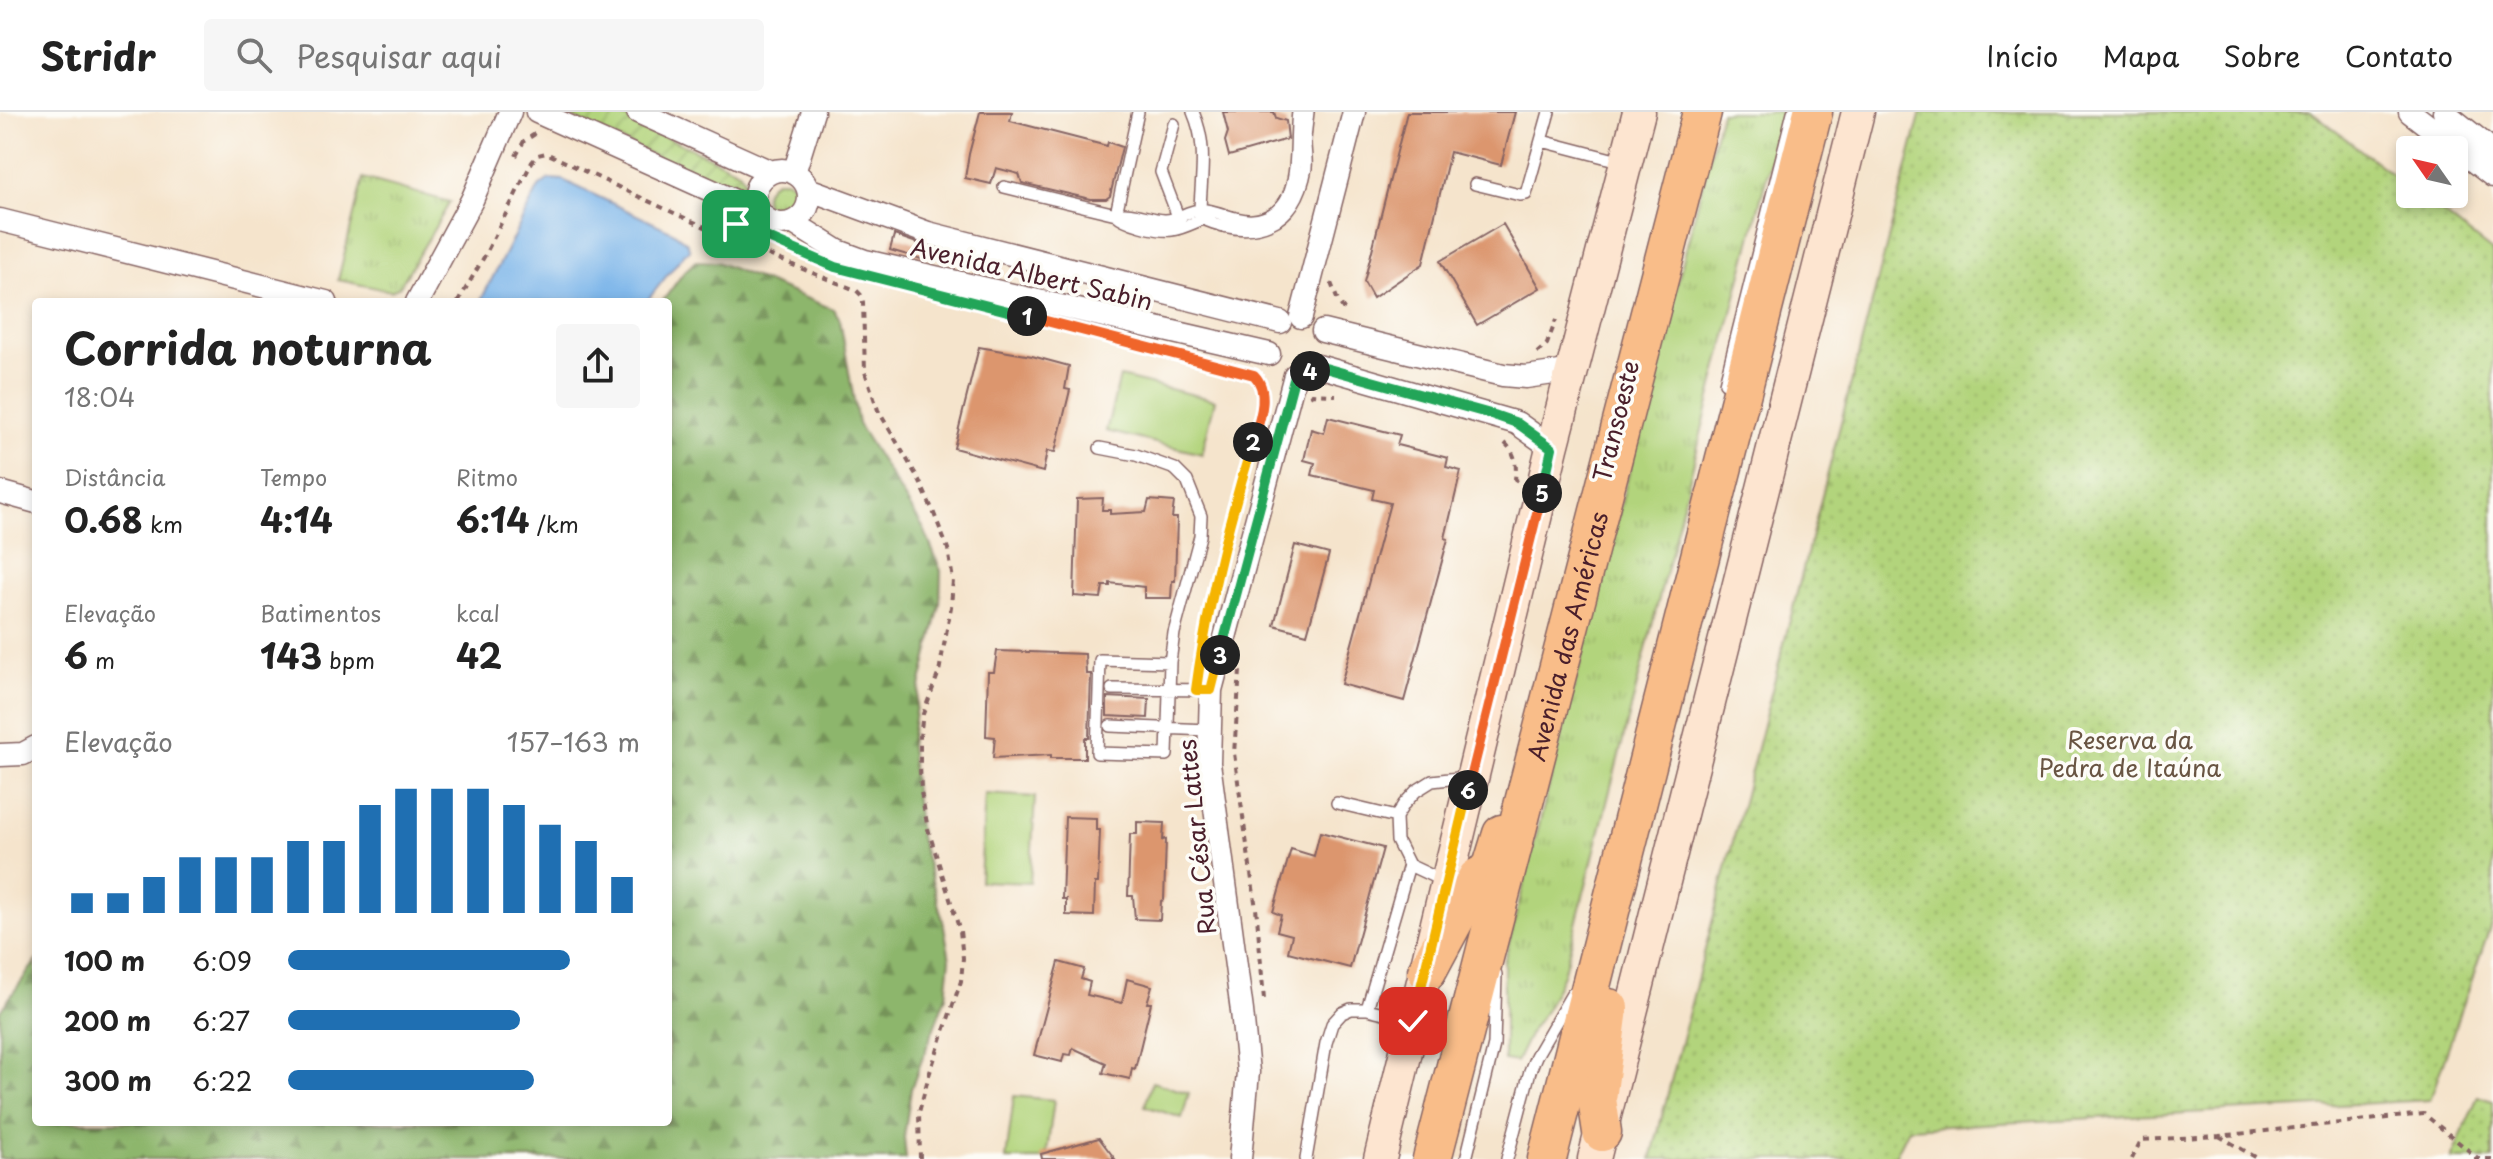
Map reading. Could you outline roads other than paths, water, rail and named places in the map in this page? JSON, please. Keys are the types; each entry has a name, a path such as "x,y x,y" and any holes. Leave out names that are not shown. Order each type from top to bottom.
{"highway":[{"name":"Avenida das Américas","path":"1432,1159 1702,112"},
{"path":"1547,1159 1809,118"},
{"path":"1427,971 1477,878 1491,870 1512,799 1538,756"},
{"path":"1598,1145 1598,1074 1619,944 1637,860 1639,840 1636,814"}],"main road":[{"path":"1380,1159 1552,448 1639,112"},
{"path":"1598,1145 1858,112"}],"street":[{"path":"419,298 472,200 510,112"},
{"path":"537,112 755,221 777,224 792,222 804,212 809,197 801,181 786,170 771,172 638,112"},
{"path":"801,181 813,112"},
{"path":"1323,331 1326,349 1318,366 1311,371 1295,375 1279,368 1269,354 1270,336 1291,319 1354,112"},
{"path":"2410,112 2493,176"},
{"path":"2444,112 2493,151"},
{"path":"755,221 757,185 771,172"},
{"name":"Avenida Albert Sabin","path":"801,181 928,233 1291,319"},
{"path":"0,220 310,298"},
{"name":"Avenida Albert Sabin","path":"792,222 838,251 865,261 1269,354"},
{"path":"1291,319 1310,319 1323,331 1503,375 1526,377 1574,370"},
{"path":"1318,366 1517,423 1552,448"},
{"name":"Rua César Lattes","path":"1240,1159 1248,1072 1235,949 1209,763 1211,690 1295,375"},
{"path":"0,492 32,501"},
{"path":"0,755 23,754 32,749"}],"lane":[{"path":"1116,214 1138,112"},
{"path":"1193,112 1202,133 1204,157 1200,210"},
{"path":"1180,222 1200,210 1234,219 1253,220 1277,209 1292,188 1295,177 1298,112"},
{"path":"1004,187 1116,214 1125,212 1180,222 1203,219 1220,226 1247,230 1265,226 1279,219 1293,206 1300,193 1307,165 1305,142 1308,112"},
{"path":"1475,184 1523,196 1528,190 1549,112"},
{"path":"1723,389 1809,118"},
{"path":"1174,124 1161,172 1180,222"},
{"path":"1542,141 1626,162"},
{"path":"1100,448 1136,455 1175,469 1187,481 1201,516 1200,536 1174,633 1167,755 1097,753 1100,660 1170,662"},
{"path":"1112,689 1211,690"},
{"path":"1110,726 1209,730"},
{"path":"1446,883 1409,865 1397,841 1396,817 1416,791 1432,781 1471,777"},
{"path":"1337,803 1396,817"},
{"path":"1367,1009 1409,865"},
{"path":"1482,1028 1500,954"},
{"path":"1466,1159 1494,1045 1496,970"},
{"path":"1560,1039 1576,979"},
{"path":"1507,1159 1530,1071 1572,994"},
{"path":"1306,1159 1332,1024 1342,1013 1351,1009 1367,1009 1413,1021"}],"water":[{"path":"549,179 563,180 673,232 687,243 690,250 649,298 482,298 539,187"}],"park label":[{"name":"Reserva da Pedra de Itaúna","path":"2130,753"}]}
